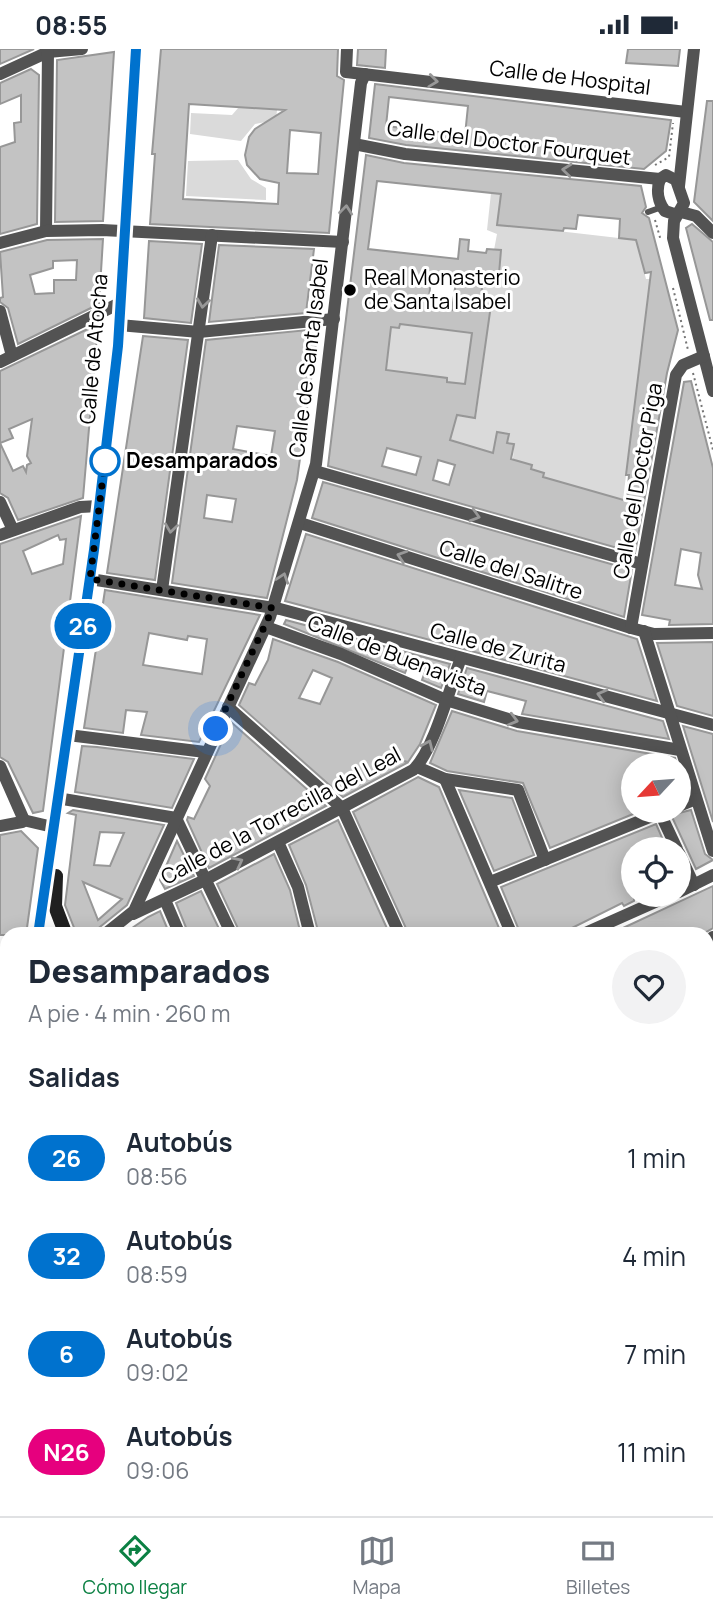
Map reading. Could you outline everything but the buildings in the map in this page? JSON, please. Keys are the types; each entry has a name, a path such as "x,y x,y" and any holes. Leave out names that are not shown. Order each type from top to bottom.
{"street":[{"path":"0,74 48,51 82,49"},
{"name":"Calle de Atocha","path":"63,927 54,901 61,798 120,325 136,49"},
{"path":"347,49 346,72 365,74"},
{"path":"679,186 694,49"},
{"path":"46,231 48,51"},
{"name":"Calle de Hospital","path":"365,74 686,112"},
{"name":"Calle de Santa Isabel","path":"115,927 133,914 205,752 266,627 300,523 315,471 361,83 365,74"},
{"name":"Calle del Doctor Fourquet","path":"354,144 405,154 663,177"},
{"path":"682,147 663,177 654,210 670,215 679,213 696,216 713,233"},
{"path":"663,177 676,180 684,203 673,238 713,391"},
{"path":"0,243 46,231 125,231 343,242"},
{"path":"162,590 212,235"},
{"path":"0,311 6,359 120,303"},
{"path":"120,325 199,332 334,320"},
{"path":"690,361 704,356"},
{"name":"Calle del Doctor Piga","path":"637,630 642,564 676,375 681,366 690,361"},
{"path":"315,471 642,564"},
{"path":"0,502 13,530"},
{"path":"0,535 80,507 99,506"},
{"name":"Calle del Salitre","path":"300,523 637,630 713,633"},
{"name":"Calle de Zurita","path":"90,579 273,608 713,725"},
{"name":"Calle de Buenavista","path":"266,627 341,654 446,700 518,722 680,750"},
{"path":"637,630 668,713 713,851"},
{"name":"Calle de la Torrecilla del Leal","path":"133,914 205,880 417,767 461,658"},
{"path":"228,707 342,808 396,927"},
{"path":"68,735 205,752"},
{"path":"0,766 23,819"},
{"path":"417,767 445,779 517,789 545,860"},
{"path":"445,779 509,927"},
{"path":"61,798 176,818 228,927"},
{"name":"Calle de Atocha","path":"39,927 53,827 61,798"},
{"path":"691,801 696,799"},
{"path":"0,826 23,819 53,827"},
{"path":"494,888 545,860 634,823"},
{"path":"278,842 298,887 308,927"},
{"path":"691,886 713,875"},
{"path":"691,879 694,885"},
{"path":"165,900 177,927"},
{"path":"599,927 644,907"}],"path":[{"path":"654,210 663,250"},
{"path":"673,289 713,450"}],"shaded area":[{"path":"239,107 277,110 276,120 255,124 241,141 190,134 191,113 232,115"},
{"path":"238,160 251,179 266,188 266,200 186,196 188,161"},
{"path":"491,193 501,194 498,224 636,240 646,279 650,279 623,500 543,478 544,473 531,469 532,465 513,459 514,445 507,443 508,434 497,432 493,454 452,440 449,443 458,410 476,417 491,306 481,304 482,285 498,286 501,251 494,250 497,234 487,230"},
{"path":"400,324 472,333 465,384 386,374 391,327 399,328"}],"bus line":[{"name":"26","path":"39,927 94,550 118,346 136,49"}],"place":[{"name":"Real Monasterio de Santa Isabel","path":"350,290"},
{"name":"Desamparados","path":"105,461"}],"route":[{"path":"105,461 90,579 273,608 216,729"}]}
